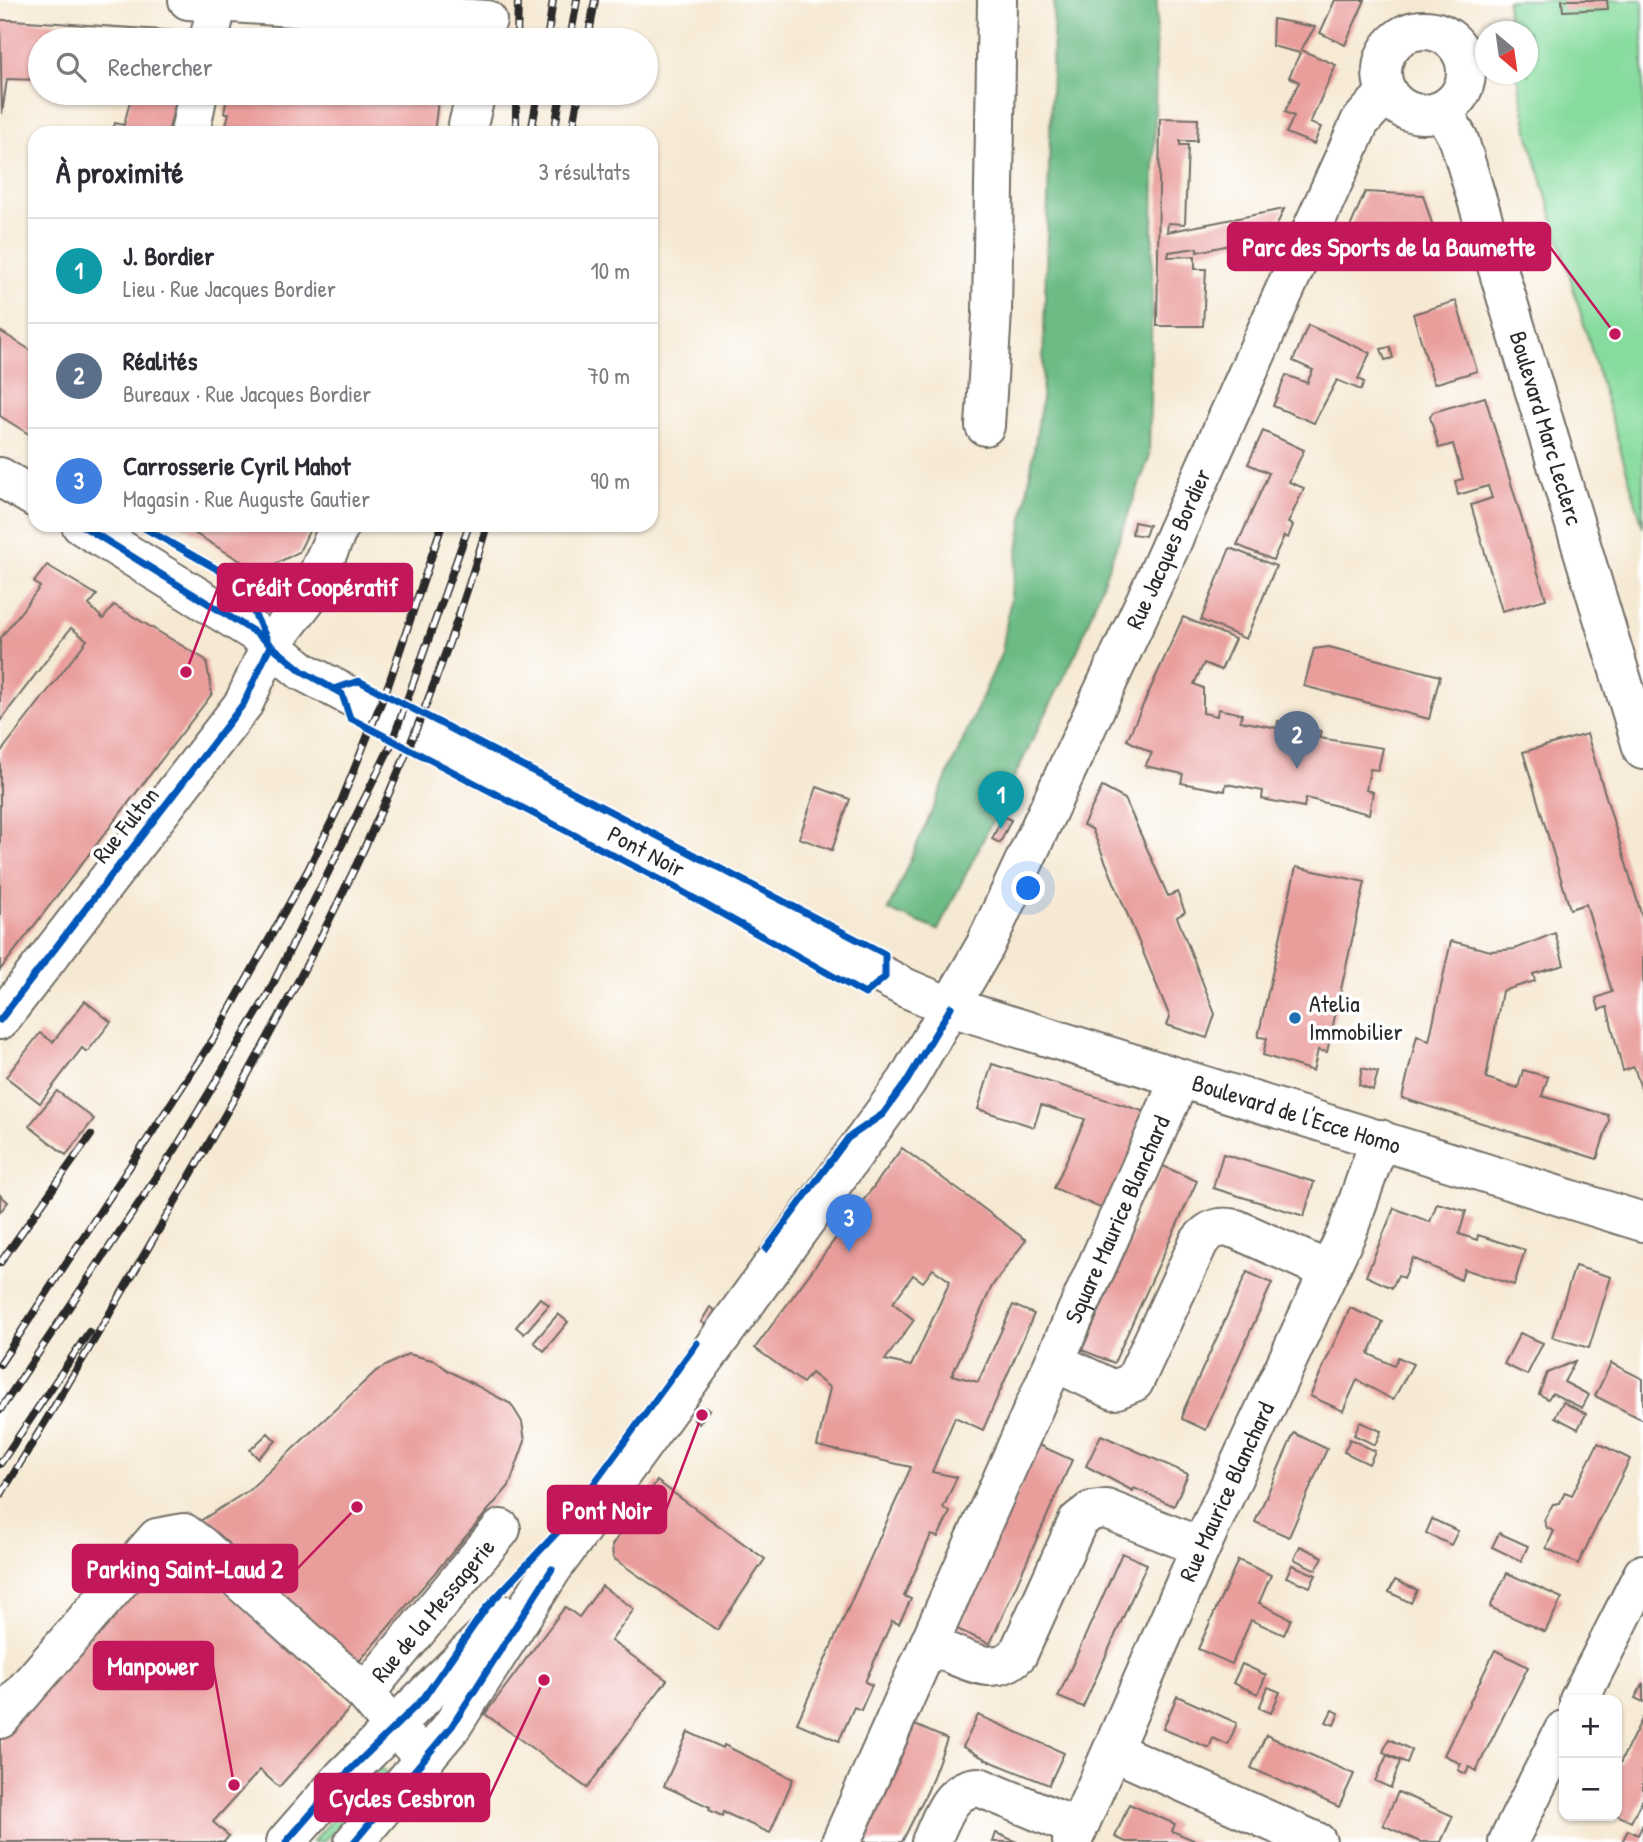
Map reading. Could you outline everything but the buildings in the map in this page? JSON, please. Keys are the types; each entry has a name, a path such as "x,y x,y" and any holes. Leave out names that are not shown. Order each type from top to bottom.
{"street":[{"path":"209,28 208,0 487,20"},
{"path":"985,426 992,312 997,0"},
{"path":"1428,15 1462,52 1467,68 1461,93 1443,111 1427,115 1411,113 1397,105 1387,92 1382,70 1389,49 1428,15"},
{"name":"Rue Jacques Bordier","path":"552,1569 907,1081 951,1007 985,946 1149,593 1360,122 1387,92"},
{"path":"191,126 196,105"},
{"path":"468,126 473,105"},
{"name":"Boulevard Marc Leclerc","path":"1443,111 1459,140 1643,750"},
{"path":"0,477 28,494"},
{"name":"Pont Noir","path":"92,532 257,633 302,671 342,694 906,988 951,1007"},
{"name":"Rue Fulton","path":"0,1020 244,703 270,646 307,598 337,532"},
{"name":"Boulevard de l'Ecce Homo","path":"951,1007 1643,1222"},
{"name":"Square Maurice Blanchard","path":"841,1842 1181,1079"},
{"name":"Rue Maurice Blanchard","path":"1074,1835 1201,1547 1361,1200 1380,1139"},
{"path":"1055,1363 1114,1390 1135,1382 1199,1242 1211,1230 1236,1229 1329,1270"},
{"path":"929,1645 985,1667 1003,1666 1012,1661 1018,1654 1077,1521 1091,1511 1106,1508 1201,1547"},
{"name":"Rue de la Messagerie","path":"365,1693 501,1529"},
{"path":"0,1719 157,1538 184,1533 222,1555 326,1649 395,1729 426,1758"},
{"path":"286,1842 343,1777 395,1729 436,1683 552,1569"},
{"path":"354,1842 452,1726 552,1569"},
{"path":"1582,1695 1643,1574"},
{"path":"1508,1842 1559,1740"},
{"path":"1113,1751 1317,1842"},
{"path":"931,1842 951,1801 970,1787 979,1787 1074,1835"}],"green space":[{"path":"1054,0 1157,0 1149,458 1078,649 938,930 888,910 1002,652 1042,399"},
{"path":"1507,0 1643,0 1643,527 1530,140 1519,84 1538,84 1538,21 1508,21"},
{"path":"380,1767 388,1774 323,1842 312,1842"}],"railway":[{"path":"517,28 518,0"},
{"path":"549,28 553,0"},
{"path":"572,28 577,0"},
{"path":"590,28 595,0"},
{"path":"516,105 516,126"},
{"path":"532,126 536,105"},
{"path":"555,126 559,105"},
{"path":"573,126 577,105"},
{"path":"0,1364 214,1038 308,870 341,802 389,683 440,532"},
{"path":"0,1410 176,1148 267,996 391,745 467,532"},
{"path":"0,1496 201,1157 326,928 364,850 432,690 485,532"},
{"path":"0,1263 91,1135"},
{"path":"0,1464 89,1332"}],"cycle path":[{"path":"92,532 256,633 302,671 333,689"},
{"path":"151,532 238,581 267,639"},
{"path":"0,1020 244,703 270,646"},
{"path":"359,681 885,954 885,977 865,994 674,887 350,718 342,694 333,689 359,681"},
{"path":"766,1249 848,1138 883,1114 907,1081 951,1007"},
{"path":"286,1842 343,1777 423,1699 486,1608 563,1526 697,1343"},
{"path":"354,1842 452,1726 552,1569"}],"place":[{"name":"Parc des Sports de la Baumette","path":"1615,334"},
{"name":"Crédit Coopératif","path":"186,672"},
{"name":"Réalités","path":"1297,769"},
{"name":"J. Bordier","path":"1001,829"},
{"name":"Atelia Immobilier","path":"1295,1018"},
{"name":"Carrosserie Cyril Mahot","path":"849,1252"},
{"name":"Pont Noir","path":"702,1415"},
{"name":"Parking Saint-Laud 2","path":"357,1507"},
{"name":"Cycles Cesbron","path":"544,1680"},
{"name":"Manpower","path":"234,1785"}]}
